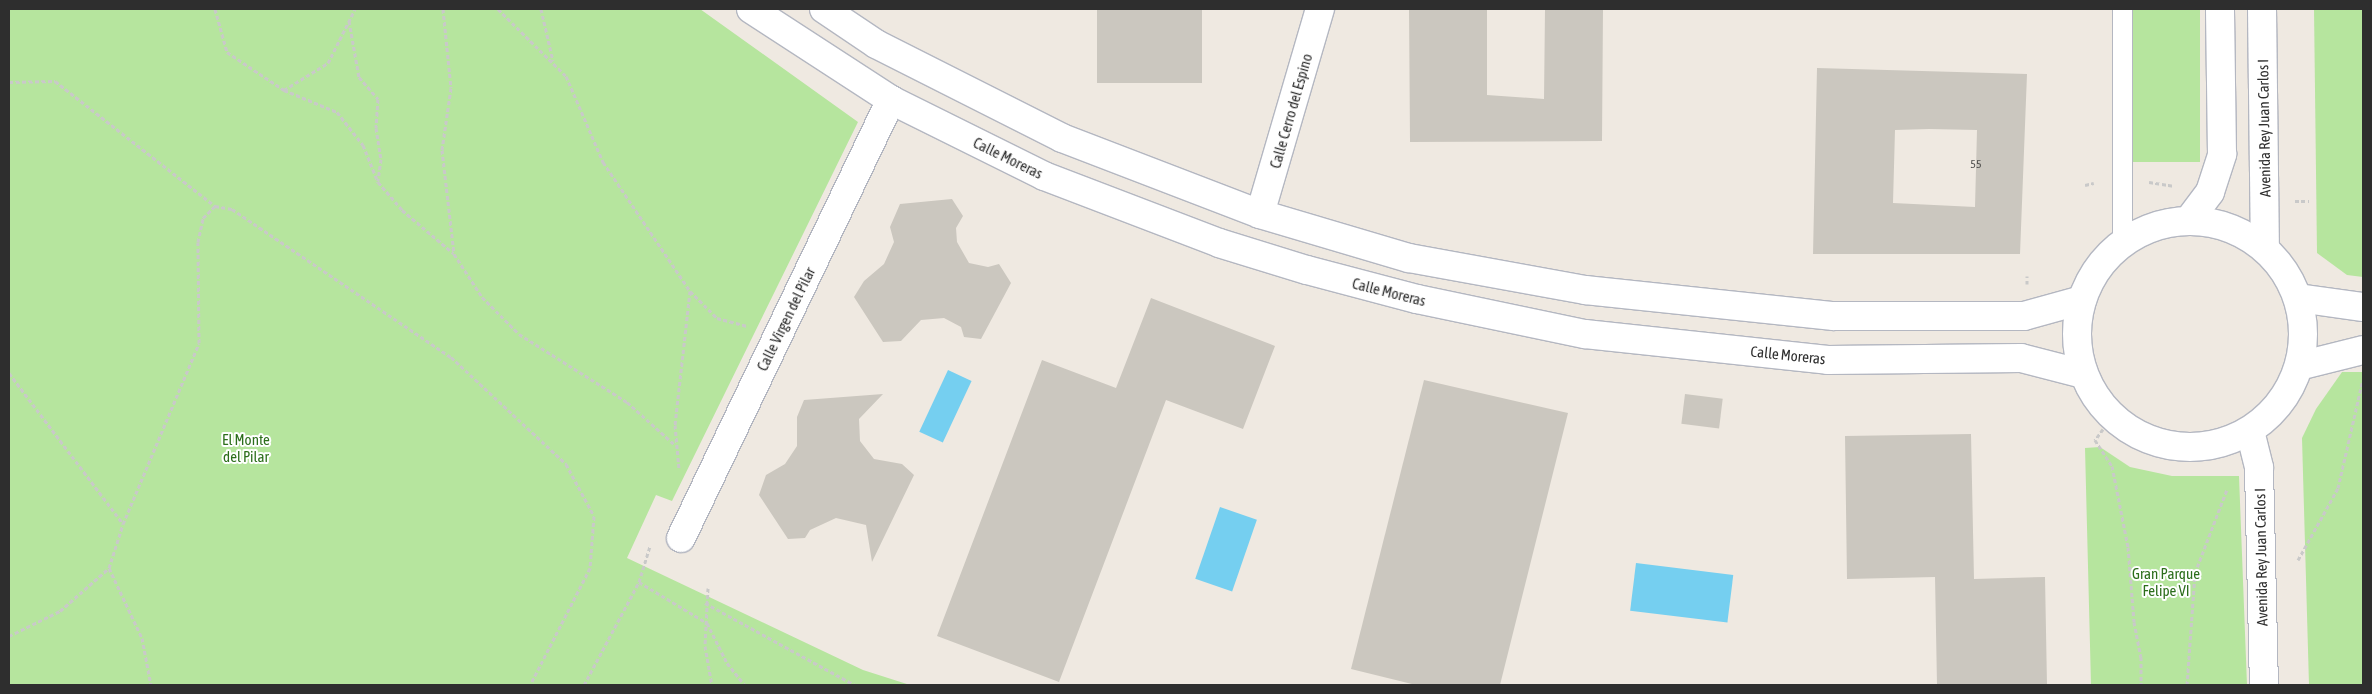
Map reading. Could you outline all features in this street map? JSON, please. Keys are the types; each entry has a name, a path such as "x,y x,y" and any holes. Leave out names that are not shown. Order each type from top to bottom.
{"street":[{"name":"Calle Moreras","path":"751,9 891,100 1044,176 1192,233 1307,270 1417,299 1585,334 1828,360 2021,358 2083,374"},
{"path":"824,9 876,44 1062,138 1260,214 1409,258 1585,290 1834,316 2024,316 2082,300"},
{"name":"Calle Cerro del Espino","path":"1260,214 1320,9"},
{"path":"2189,220 2210,192 2222,154 2220,9"},
{"name":"Avenida Rey Juan Carlos I","path":"2262,9 2265,248"},
{"name":"Calle Virgen del Pilar","path":"681,538 891,100"},
{"path":"2189,220 2216,223 2242,233 2265,248 2279,262 2298,298 2304,332 2299,366 2288,391 2272,414 2250,431 2219,444 2186,448 2153,442 2113,416 2100,404 2083,374 2077,325 2082,300 2098,269 2122,244 2153,227 2189,220"},
{"path":"2298,298 2363,307"},
{"path":"2299,366 2363,350"},
{"name":"Avenida Rey Juan Carlos I","path":"2250,431 2259,468 2264,685"}],"lane":[{"path":"2122,9 2122,244"}],"path":[{"path":"215,9 227,52 284,90 336,112 363,145 378,182 402,210 454,254 482,297 519,334 627,402 676,445"},
{"path":"284,90 328,63 355,9"},
{"path":"443,9 452,88 442,150 454,254"},
{"path":"498,9 566,76 603,162 690,291 717,318 752,327"},
{"path":"541,9 553,62"},
{"path":"349,21 359,77 378,100 376,128 381,158 378,182"},
{"path":"9,82 55,82 215,206 232,209 451,357 566,464 594,516 590,568 530,685"},
{"path":"2141,181 2178,187"},
{"path":"9,636 60,612 109,568 123,524 199,344 198,242 203,218 215,206"},
{"path":"679,475 676,445 690,291"},
{"path":"9,373 123,524"},
{"path":"2298,560 2338,488 2363,378"},
{"path":"2103,429 2095,440 2112,466 2128,546 2134,622 2141,658 2141,685"},
{"path":"2186,685 2195,573 2228,486"},
{"path":"584,685 638,582 651,545"},
{"path":"109,568 142,638 151,685"},
{"path":"638,582 707,623 727,663 744,685"},
{"path":"708,588 705,603 707,623 705,646 712,685"},
{"path":"705,603 855,685"}],"green space":[{"name":"El Monte del Pilar","path":"9,9 700,9 858,122 672,501 656,495 627,558 863,670 910,685 9,685"},
{"path":"2130,9 2200,9 2200,162 2130,162"},
{"path":"2314,9 2363,9 2363,277 2347,275 2317,253"},
{"path":"2342,372 2363,372 2363,685 2309,685 2302,438 2316,409"},
{"name":"Gran Parque Felipe VI","path":"2100,447 2130,467 2172,476 2239,476 2247,685 2091,685 2085,448"}],"water":[{"path":"948,370 972,381 943,443 919,432"},
{"path":"1220,507 1257,520 1232,592 1195,579"},
{"path":"1636,563 1733,575 1727,623 1630,611"}],"building":[{"path":"1097,9 1202,9 1202,83 1097,83"},
{"path":"1409,9 1487,9 1487,95 1544,99 1545,9 1603,9 1602,141 1410,142"},
{"path":"1817,68 2027,74 2020,254 1813,254","holes":["1895,130 1977,130 1975,207 1893,203"]},
{"path":"952,199 963,216 956,228 957,242 969,263 988,267 999,264 1011,283 981,339 964,337 961,327 944,318 921,320 901,341 883,342 854,297 864,281 884,264 894,242 890,227 900,204"},
{"path":"1151,298 1275,346 1243,429 1166,400 1059,682 937,636 1042,360 1116,388"},
{"path":"1424,380 1568,413 1500,685 1416,685 1351,669"},
{"path":"883,394 859,419 860,441 874,459 902,464 914,475 872,562 866,525 836,518 810,530 805,538 788,539 759,495 766,475 785,464 797,446 797,417 804,400"},
{"path":"1685,394 1723,399 1719,428 1681,424"},
{"path":"1971,434 1974,579 2045,577 2047,685 1937,685 1935,577 1847,579 1845,436"}]}
